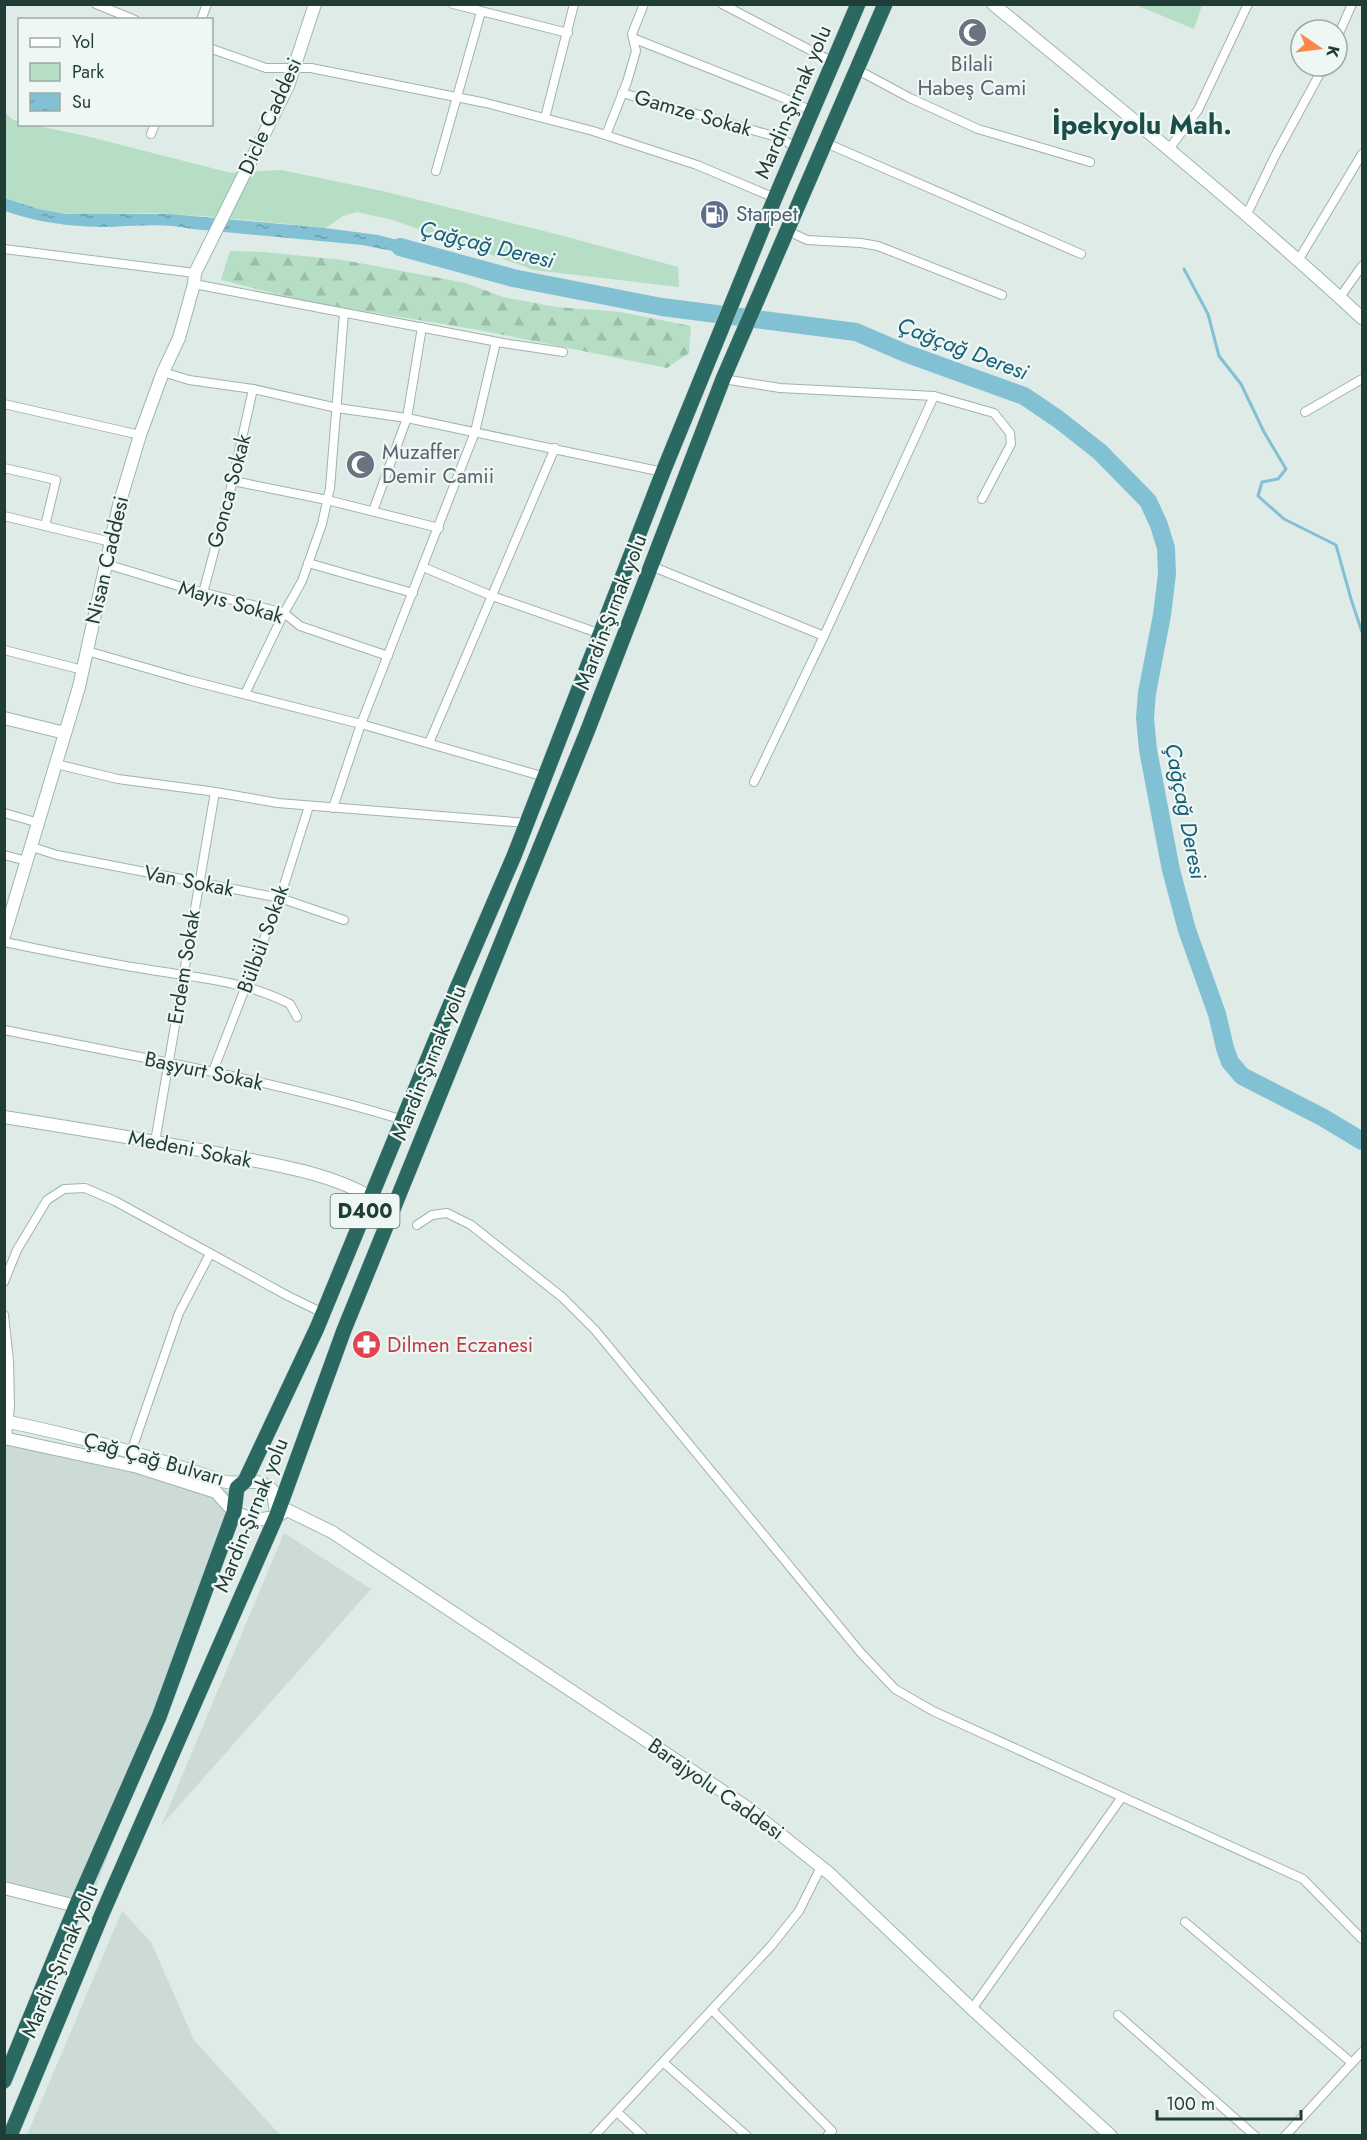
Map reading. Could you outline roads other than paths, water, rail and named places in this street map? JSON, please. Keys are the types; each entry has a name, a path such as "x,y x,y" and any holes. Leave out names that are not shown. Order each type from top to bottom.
{"highway":[{"name":"Mardin-Şırnak yolu","path":"4,2080 76,1906 159,1716 234,1512 237,1488 245,1481 323,1313 527,823 663,472 743,276 858,4"},
{"name":"Mardin-Şırnak yolu","path":"10,2136 102,1914 276,1517 344,1330 543,843 738,342 885,4"}],"street":[{"path":"96,4 130,18"},
{"name":"Dicle Caddesi","path":"235,193 288,86 292,68 315,4"},
{"path":"453,4 568,33"},
{"path":"545,118 574,4"},
{"path":"606,135 636,51 632,34 644,4"},
{"path":"722,4 833,62"},
{"path":"993,4 1141,125"},
{"path":"1006,4 1141,125 1299,260 1362,318"},
{"path":"1169,149 1198,110 1248,4"},
{"path":"1346,18 1352,4"},
{"path":"436,171 481,12"},
{"path":"635,39 812,111"},
{"path":"213,49 266,68 311,68 457,97 545,118 697,165 775,198"},
{"path":"856,69 910,98 978,129 1090,162"},
{"path":"1246,216 1275,156 1317,78"},
{"name":"Gamze Sokak","path":"622,93 777,137 797,147"},
{"path":"151,134 154,126"},
{"path":"826,143 1081,254"},
{"path":"1299,260 1362,154"},
{"name":"Nisan Caddesi","path":"4,936 83,670 118,506 140,435 163,372 179,338 202,257 235,193"},
{"path":"788,231 807,240 878,246 1002,295"},
{"path":"5,251 194,279 344,313 496,342 563,352"},
{"path":"1340,297 1362,266"},
{"path":"245,694 302,581 322,524 338,408 344,313"},
{"path":"373,511 406,418 422,327"},
{"path":"333,808 361,724 475,432 496,342"},
{"path":"163,372 189,380 254,389 338,408 406,418 663,472"},
{"path":"1305,412 1362,379"},
{"path":"723,380 780,388 934,396 994,412 1010,433 1011,444 982,500"},
{"name":"Gonca Sokak","path":"202,592 233,480 254,389"},
{"path":"754,782 934,396"},
{"path":"4,404 140,435"},
{"path":"429,743 555,448"},
{"path":"4,468 56,480 45,526"},
{"path":"233,480 327,500 439,528"},
{"path":"4,516 111,542"},
{"path":"308,563 413,593"},
{"name":"Mayıs Sokak","path":"106,564 284,613 300,626 388,656"},
{"path":"651,566 824,636"},
{"path":"423,567 492,596 601,634"},
{"path":"4,650 83,670"},
{"path":"87,651 188,680 361,724 545,777"},
{"path":"4,718 65,733"},
{"path":"56,764 118,779 278,803 527,823"},
{"name":"Erdem Sokak","path":"155,1142 215,792"},
{"name":"Bülbül Sokak","path":"213,1071 280,898 309,806"},
{"path":"4,813 39,823"},
{"name":"Van Sokak","path":"32,847 57,855 280,898 344,920"},
{"path":"4,855 27,861"},
{"path":"4,942 245,987 290,1004 297,1017"},
{"name":"Başyurt Sokak","path":"4,1030 213,1071 348,1103 403,1120"},
{"name":"Medeni Sokak","path":"4,1117 155,1142 314,1173 348,1184 371,1197"},
{"path":"4,1282 17,1250 47,1200 64,1189 85,1188 115,1201 323,1313"},
{"path":"417,1225 432,1215 447,1213 471,1225 562,1297 609,1347 820,1605 895,1689 933,1711 1303,1879 1362,1939"},
{"path":"131,1452 179,1313 210,1254"},
{"path":"4,1315 9,1361 10,1406 6,1421 6,1438"},
{"name":"Çağ Çağ Bulvarı","path":"6,1421 88,1439 227,1482 262,1482 273,1491 276,1517 255,1520 234,1512 216,1492 138,1467 6,1438"},
{"name":"Barajyolu Caddesi","path":"276,1517 287,1510 332,1532 746,1806 821,1867 1111,2136"},
{"path":"972,2009 1122,1797"},
{"path":"594,2136 771,1946 799,1911 821,1867"},
{"path":"4,1888 76,1906"},
{"path":"1185,1922 1352,2063"},
{"path":"712,2010 832,2131 827,2136"},
{"path":"1118,2015 1255,2136"},
{"path":"1285,2136 1362,2052"},
{"path":"664,2063 747,2136"},
{"path":"617,2112 643,2136"}],"water":[{"path":"4,198 38,209 66,214 170,214 325,228 378,235 420,246 423,252 418,256 362,245 169,226 100,227 40,221 5,211"}],"waterway":[{"name":"Çağçağ Deresi","path":"400,247 513,278 662,307 856,332 905,353 1024,396 1100,452 1148,501 1166,548 1167,574 1162,615 1147,693 1145,718 1148,750 1171,870 1187,930 1217,1014 1230,1062 1242,1076 1322,1117 1362,1141"},
{"path":"1184,269 1208,314 1219,356 1241,384 1264,432 1286,469 1278,479 1262,482 1258,496 1284,519 1336,545 1362,632"}],"place":[{"name":"Bilali Habeş Cami","path":"972,33"},
{"name":"Starpet","path":"715,214"},
{"name":"Muzaffer Demir Camii","path":"361,464"},
{"name":"Dilmen Eczanesi","path":"366,1345"}],"district":[{"name":"İpekyolu Mah.","path":"1142,124"}]}
